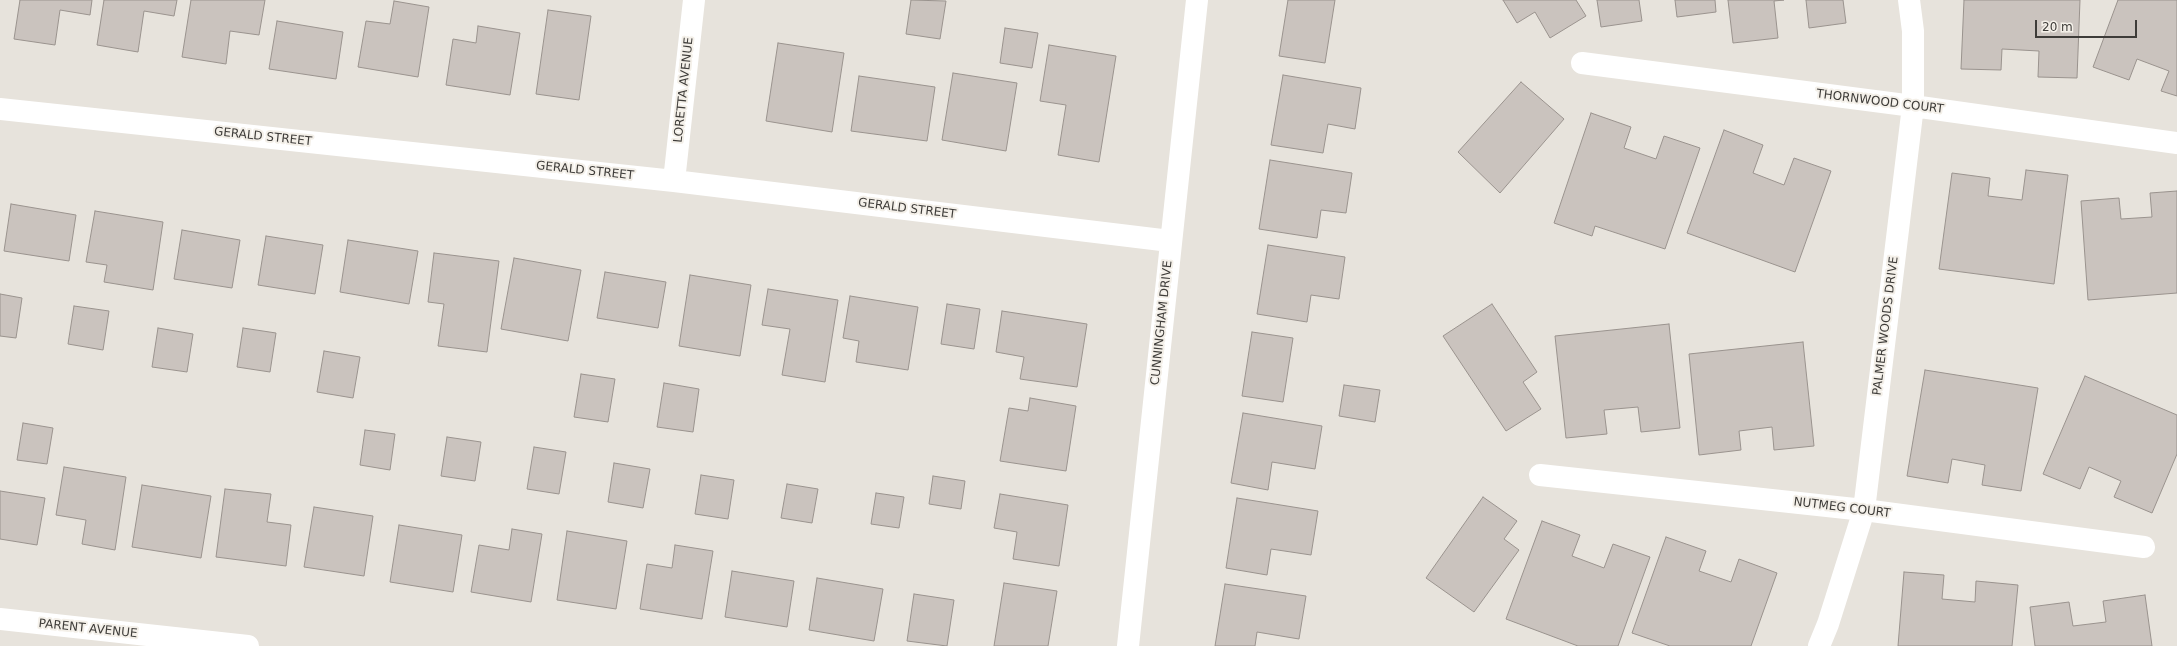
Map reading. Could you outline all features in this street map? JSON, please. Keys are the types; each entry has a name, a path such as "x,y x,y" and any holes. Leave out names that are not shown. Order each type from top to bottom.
{"street":[{"name":"LORETTA AVENUE","path":"674,181 694,0"},
{"name":"CUNNINGHAM DRIVE","path":"1128,646 1170,240 1197,0"},
{"name":"PALMER WOODS DRIVE","path":"1819,646 1828,624 1864,510 1913,106 1913,31 1909,0"},
{"name":"THORNWOOD COURT","path":"1582,63 1913,106 2177,144"},
{"name":"GERALD STREET","path":"0,109 674,181 1170,240"},
{"name":"NUTMEG COURT","path":"1540,475 1864,510 2144,547"},
{"name":"PARENT AVENUE","path":"0,619 248,646"}],"building":[{"path":"20,0 92,0 90,15 60,10 55,45 14,39"},
{"path":"104,0 177,0 174,16 144,11 138,52 97,45"},
{"path":"191,0 265,0 259,35 230,31 226,64 182,57"},
{"path":"911,0 946,1 940,39 906,34"},
{"path":"1288,0 1335,0 1325,63 1279,56"},
{"path":"1503,0 1576,0 1586,16 1550,38 1535,12 1517,23"},
{"path":"1597,0 1639,0 1642,21 1601,27"},
{"path":"1675,0 1715,0 1716,12 1677,17"},
{"path":"1728,0 1784,0 1774,1 1778,38 1733,43"},
{"path":"1806,0 1843,0 1846,23 1809,28"},
{"path":"1964,0 2080,0 2077,78 2038,77 2039,51 2002,49 2001,70 1961,69"},
{"path":"2118,0 2177,0 2177,96 2161,91 2169,71 2137,59 2129,80 2093,67"},
{"path":"394,1 429,7 418,77 358,67 366,21 390,24"},
{"path":"548,10 591,16 579,100 536,94"},
{"path":"277,21 343,32 336,79 269,69"},
{"path":"478,26 520,33 510,95 446,85 453,39 476,43"},
{"path":"1005,28 1038,33 1032,68 1000,63"},
{"path":"778,43 844,53 832,132 766,121"},
{"path":"1049,45 1116,56 1099,162 1058,155 1066,105 1040,101"},
{"path":"953,73 1017,83 1006,151 942,140"},
{"path":"1283,75 1361,88 1355,129 1328,124 1323,153 1271,145"},
{"path":"859,76 935,87 927,141 851,131"},
{"path":"1521,82 1564,119 1500,193 1458,152"},
{"path":"1591,113 1631,127 1624,148 1656,159 1664,136 1700,148 1665,249 1595,226 1592,236 1554,223"},
{"path":"1724,130 1763,145 1753,173 1784,185 1794,158 1831,171 1795,272 1687,233"},
{"path":"1270,160 1352,173 1346,213 1321,210 1317,238 1259,229"},
{"path":"2026,170 2068,175 2054,284 1939,269 1952,173 1990,178 1988,196 2022,200"},
{"path":"2177,191 2177,293 2088,300 2081,201 2119,198 2121,219 2152,217 2150,193"},
{"path":"11,204 76,215 69,261 4,251"},
{"path":"95,211 163,222 153,290 104,282 107,265 86,262"},
{"path":"182,230 240,240 232,288 174,279"},
{"path":"266,236 323,245 315,294 258,285"},
{"path":"348,240 418,251 409,304 340,292"},
{"path":"1268,245 1345,257 1339,299 1311,295 1307,322 1257,314"},
{"path":"434,253 499,261 487,352 438,346 444,304 428,302"},
{"path":"514,258 581,270 568,341 501,329"},
{"path":"605,272 666,282 658,328 597,318"},
{"path":"690,275 751,285 740,356 679,346"},
{"path":"768,289 838,300 825,382 782,375 790,329 762,325"},
{"path":"0,294 22,298 16,338 0,336"},
{"path":"850,296 918,307 908,370 856,362 859,341 843,338"},
{"path":"947,304 980,309 974,349 941,344"},
{"path":"1492,304 1537,372 1523,382 1541,409 1506,431 1443,336"},
{"path":"74,306 109,311 103,350 68,344"},
{"path":"1002,311 1087,324 1077,387 1020,379 1024,357 996,352"},
{"path":"1669,324 1680,428 1641,432 1638,407 1604,410 1607,434 1566,438 1555,336"},
{"path":"158,328 193,334 187,372 152,367"},
{"path":"243,328 276,333 270,372 237,367"},
{"path":"1252,332 1293,338 1283,402 1242,396"},
{"path":"1803,342 1814,446 1774,450 1772,427 1739,431 1741,450 1699,455 1689,354"},
{"path":"324,351 360,357 353,398 317,392"},
{"path":"1925,370 2038,388 2021,491 1982,485 1985,465 1952,459 1948,483 1907,476"},
{"path":"581,374 615,379 608,422 574,417"},
{"path":"2085,376 2177,415 2177,454 2152,513 2114,497 2121,481 2089,467 2080,489 2043,474"},
{"path":"664,383 699,389 693,432 657,427"},
{"path":"1344,385 1380,390 1375,422 1339,416"},
{"path":"1030,398 1076,406 1066,471 1000,461 1009,408 1028,411"},
{"path":"1243,413 1322,426 1315,469 1272,462 1268,490 1231,483"},
{"path":"23,423 53,428 47,464 17,460"},
{"path":"365,430 395,434 390,470 360,465"},
{"path":"447,437 481,442 475,481 441,476"},
{"path":"534,447 566,452 559,494 527,489"},
{"path":"614,463 650,469 643,508 608,502"},
{"path":"64,467 126,477 115,550 82,544 86,520 56,515"},
{"path":"701,475 734,480 728,519 695,514"},
{"path":"933,476 965,481 961,509 929,504"},
{"path":"787,484 818,489 812,523 781,518"},
{"path":"142,485 211,496 201,558 132,547"},
{"path":"225,489 271,494 267,522 291,525 286,566 216,557"},
{"path":"0,491 45,498 37,545 0,539"},
{"path":"876,493 904,497 899,528 871,524"},
{"path":"1000,494 1068,505 1059,566 1013,559 1017,532 994,528"},
{"path":"1483,497 1517,521 1504,539 1519,550 1474,612 1426,578"},
{"path":"1237,498 1318,511 1311,555 1271,549 1267,575 1226,568"},
{"path":"314,507 373,516 364,576 304,567"},
{"path":"1542,521 1580,535 1572,556 1604,568 1613,544 1650,557 1618,646 1578,646 1506,619"},
{"path":"399,525 462,535 453,592 390,582"},
{"path":"512,529 542,534 531,602 471,592 479,545 509,550"},
{"path":"567,531 627,541 616,609 557,600"},
{"path":"1666,537 1706,551 1699,571 1731,582 1739,559 1777,573 1751,646 1670,646 1632,633"},
{"path":"675,545 713,551 702,619 640,609 647,564 672,568"},
{"path":"732,571 794,581 787,627 725,617"},
{"path":"1904,572 1944,575 1942,599 1975,602 1976,581 2018,585 2012,646 1898,646"},
{"path":"817,578 883,589 874,641 809,630"},
{"path":"1004,583 1057,591 1048,646 994,646"},
{"path":"1225,584 1306,596 1299,639 1257,632 1255,646 1215,646"},
{"path":"914,594 954,600 947,646 907,641"},
{"path":"2145,595 2152,646 2035,646 2030,607 2069,602 2073,626 2106,622 2103,601"}]}
